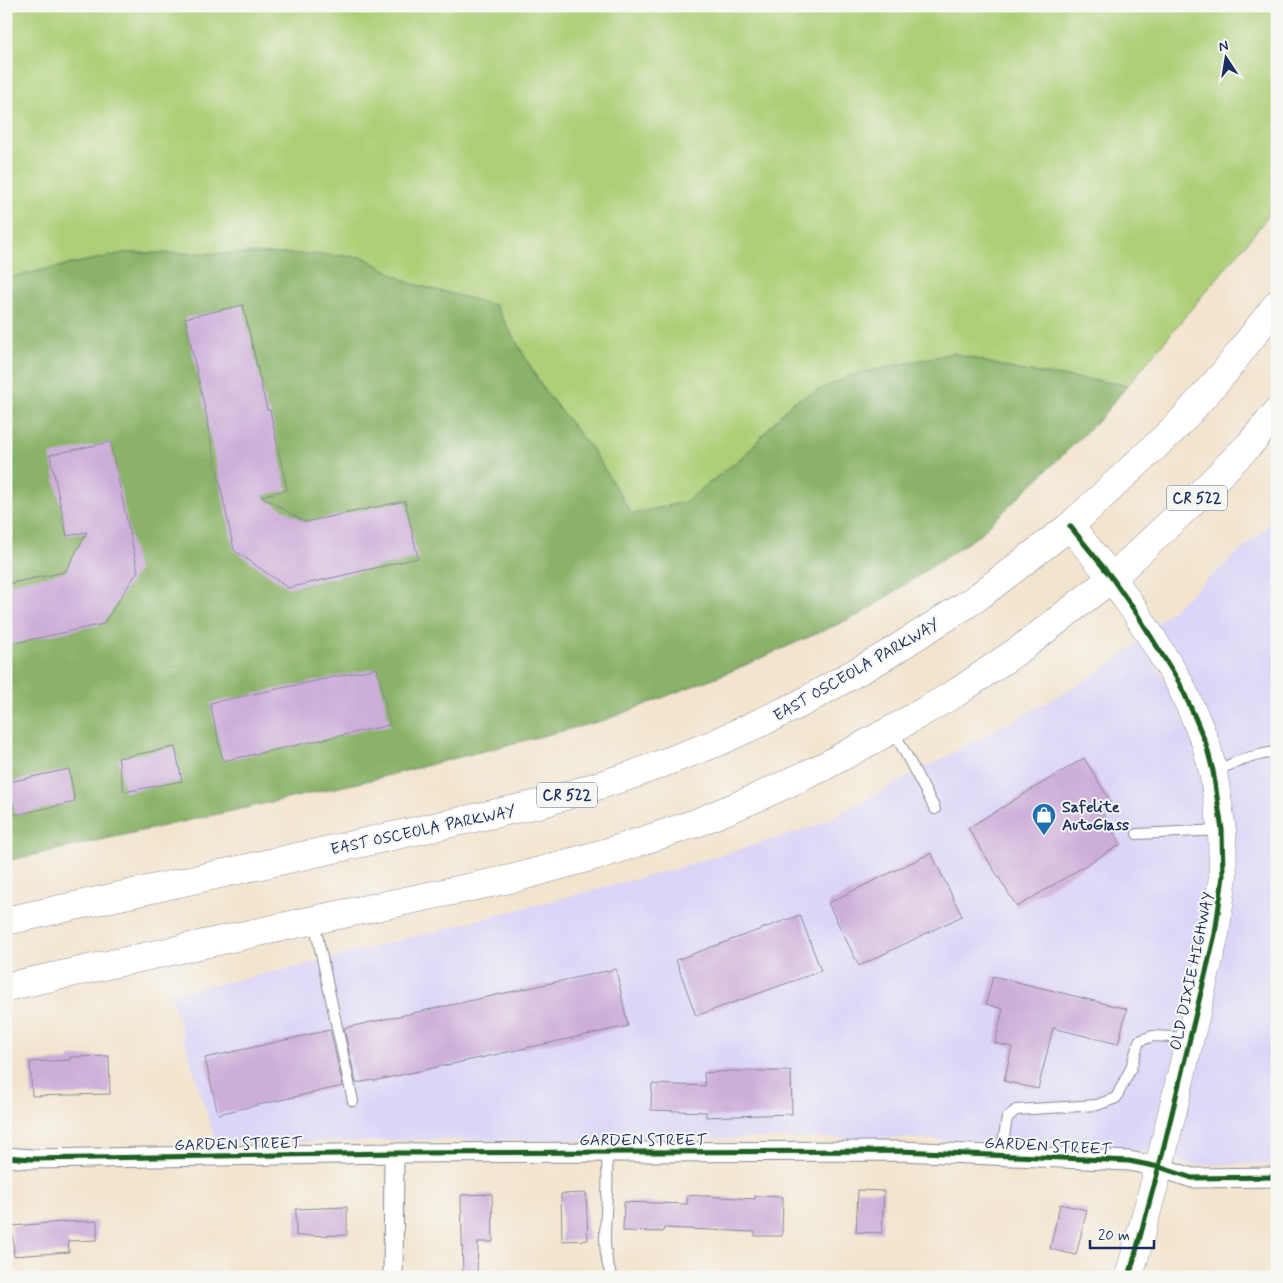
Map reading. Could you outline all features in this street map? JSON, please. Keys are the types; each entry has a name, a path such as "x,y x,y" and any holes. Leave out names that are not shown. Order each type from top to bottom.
{"main road":[{"name":"EAST OSCEOLA PARKWAY","path":"6,921 543,802 632,776 716,743 798,705 877,660 975,599 1070,526 1177,426 1224,373 1277,304"},
{"name":"CR 522","path":"6,988 515,878 615,850 696,823 756,798 823,767 893,729 956,693 1023,647 1112,578 1190,505 1249,445 1277,412"},
{"name":"OLD DIXIE HIGHWAY","path":"1070,526 1112,578 1137,614 1179,682 1203,737 1213,772 1222,830 1223,876 1215,934 1159,1167 1129,1277"}],"street":[{"name":"GARDEN STREET","path":"6,1157 32,1159 394,1153 902,1151 1128,1161 1159,1167 1192,1178 1277,1177"},
{"path":"393,1277 394,1153"}],"lane":[{"path":"893,729 935,809"},
{"path":"1213,772 1247,758 1263,753 1277,752"},
{"path":"1137,834 1222,830"},
{"path":"314,920 353,1101"},
{"path":"1001,1155 1007,1118 1016,1110 1097,1105 1116,1098 1130,1068 1139,1041 1153,1036 1190,1038"},
{"path":"607,1152 605,1242 609,1270 612,1277"}],"shaded area":[{"path":"1277,511 1277,1164 1192,1165 1173,1159 1234,879 1156,624 1261,533"},
{"path":"1140,640 1169,688 1196,748 1211,830 1212,875 1204,931 1151,1153 1128,1149 901,1138 383,1140 216,1143 170,994 297,967 678,868 816,826 1057,697 1113,663"}],"green space":[{"path":"6,6 1277,6 1277,201 1258,229 1128,385 1017,370 953,353 791,403 746,454 685,502 632,514 593,451 544,390 495,305 409,283 363,257 307,254 124,253 6,278"},
{"path":"124,253 307,254 363,257 409,283 495,305 544,390 593,451 632,514 685,502 746,454 791,403 851,375 953,353 1017,370 1128,385 1099,420 979,535 861,614 734,670 605,720 358,783 6,861 6,278"}],"building":[{"path":"243,305 267,410 270,410 287,490 261,496 305,522 405,501 418,558 288,588 234,550 185,318"},
{"path":"110,442 138,571 103,624 6,645 6,584 65,572 87,532 67,536 50,455"},
{"path":"377,668 390,725 223,761 210,703"},
{"path":"175,747 182,781 124,792 118,758"},
{"path":"1084,758 1111,802 1100,809 1121,844 1017,907 968,828"},
{"path":"69,769 75,802 15,815 9,782"},
{"path":"931,853 962,916 859,966 828,903"},
{"path":"800,915 821,971 696,1016 676,960"},
{"path":"616,969 628,1026 373,1081 356,1083 344,1028"},
{"path":"993,976 1127,1009 1118,1044 1053,1028 1038,1089 1004,1081 1012,1047 995,1043 1003,1009 986,1004"},
{"path":"330,1030 343,1086 218,1114 205,1058"},
{"path":"109,1056 110,1094 32,1096 30,1062 70,1060 70,1057"},
{"path":"791,1071 792,1114 706,1117 706,1112 651,1110 652,1084 705,1086 704,1073"},
{"path":"858,1190 884,1191 882,1233 856,1232"},
{"path":"586,1193 588,1240 562,1241 561,1194"},
{"path":"492,1194 493,1242 478,1242 477,1277 463,1277 461,1195"},
{"path":"688,1195 755,1199 755,1196 783,1197 782,1236 755,1236 755,1232 664,1228 663,1232 623,1231 624,1202 687,1204"},
{"path":"1060,1204 1087,1210 1076,1255 1050,1249"},
{"path":"347,1207 347,1235 296,1236 296,1209"},
{"path":"97,1221 97,1240 68,1241 69,1252 14,1256 12,1226"}],"cycle path":[{"path":"1070,526 1112,578 1137,614 1179,682 1206,744 1213,771 1222,830 1223,876 1215,934 1159,1167 1129,1277"},
{"path":"6,1157 32,1159 394,1153 901,1151 1129,1161 1159,1167 1192,1178 1277,1177"}],"place":[{"name":"Safelite AutoGlass","path":"1044,836"}]}
